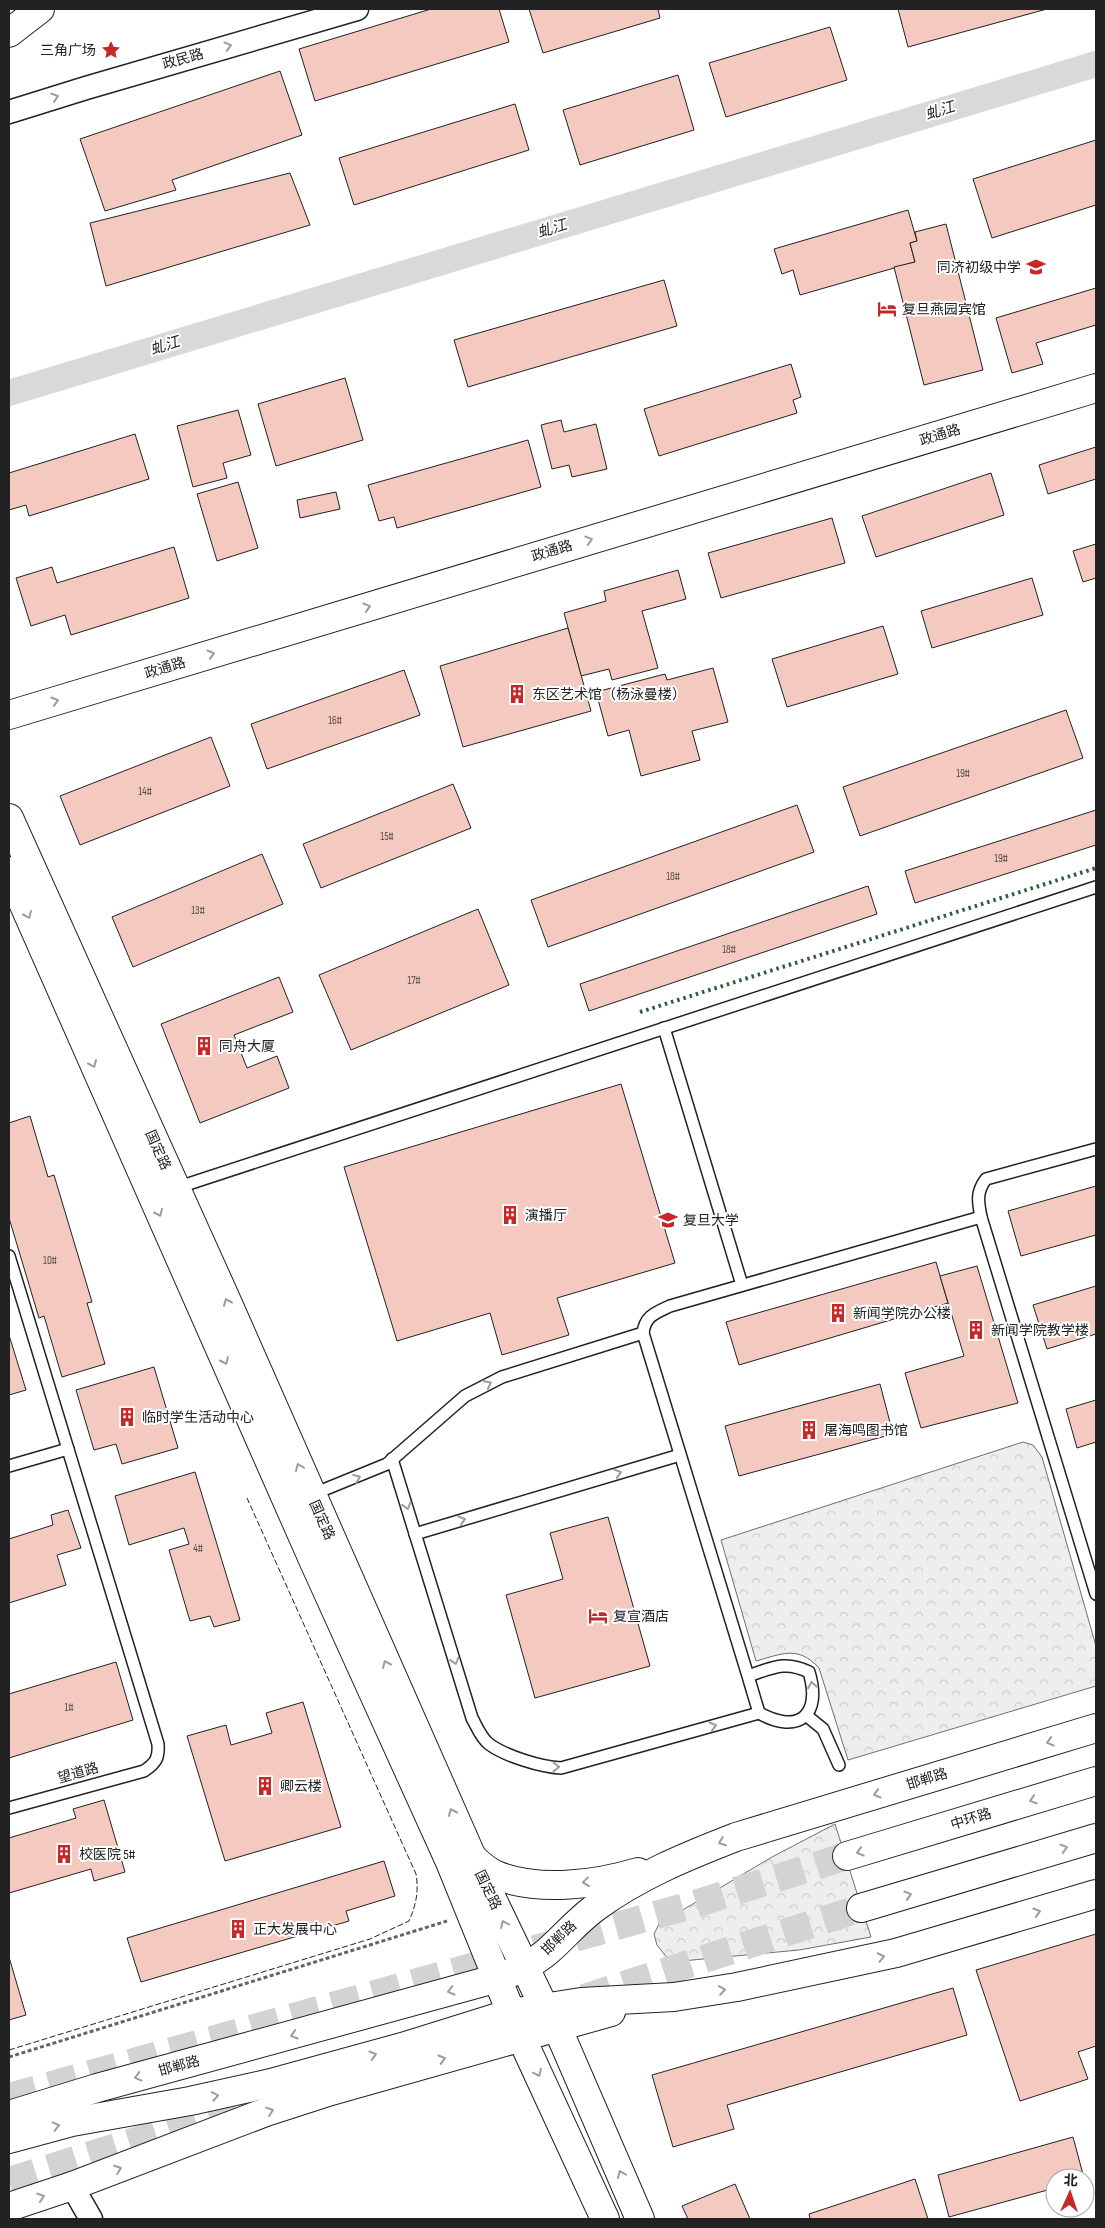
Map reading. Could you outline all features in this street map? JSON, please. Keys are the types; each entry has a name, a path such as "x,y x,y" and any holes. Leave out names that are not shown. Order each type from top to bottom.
{"main road":[{"path":"9,33 40,9"},
{"name":"政通路","path":"9,715 1096,388"},
{"name":"国定路","path":"9,818 225,1297 472,1857 525,1968 551,2017 640,2219"},
{"name":"国定路","path":"9,871 207,1321 450,1862 521,2037 605,2219"},
{"name":"邯郸路","path":"9,2115 97,2088 498,1978 525,1968 548,1951 578,1920 596,1906 634,1882 684,1857 736,1837 1096,1728"},
{"name":"中环路","path":"847,1856 1096,1781"},
{"path":"861,1908 1096,1838"},
{"path":"472,1857 495,1875 533,1884 556,1884 603,1880 684,1857"},
{"path":"9,2207 72,2186 266,2112 331,2091 521,2037 551,2017 581,2002 674,1997 737,1987 896,1953 1096,1894"},
{"path":"9,2139 72,2122 197,2100 262,2085 402,2047 511,2013 551,2017"}],"street":[{"name":"政民路","path":"9,112 357,9"},
{"path":"72,2186 90,2219"}],"lane":[{"path":"175,1188 1096,887"},
{"path":"664,1028 742,1285"},
{"path":"1096,1149 986,1179 978,1188 981,1217 1096,1594"},
{"path":"759,1713 643,1333 644,1323 650,1315 670,1306 981,1217"},
{"path":"9,1256 68,1449 9,1466"},
{"path":"311,1494 369,1472 392,1460 465,1396 502,1377 643,1333"},
{"name":"望道路","path":"9,1808 144,1771 154,1765 158,1756 158,1744 68,1449"},
{"path":"416,1534 680,1455"},
{"path":"392,1460 472,1718 480,1734 489,1744 511,1755 549,1768 561,1768 759,1713 772,1720 785,1723 796,1722 807,1716 812,1703 813,1686 809,1672 796,1666 782,1665 748,1676"},
{"path":"807,1716 823,1729 839,1765"}],"path":[{"path":"9,2057 471,1914"}],"green space":[{"path":"1023,1442 1033,1445 1042,1457 1096,1646 1096,1686 848,1760 819,1668 804,1656 789,1653 756,1661 721,1540"},
{"path":"835,1824 871,1937 799,1950 682,1961 668,1959 657,1945 654,1934 659,1924 772,1857"}],"building":[{"path":"431,9 499,9 509,42 315,101 299,49"},
{"path":"529,9 658,9 660,18 543,53"},
{"path":"898,9 1047,9 908,47"},
{"path":"830,27 847,80 726,117 709,63"},
{"path":"280,71 302,135 172,180 176,190 105,211 80,139"},
{"path":"678,75 694,130 580,165 563,110"},
{"path":"515,104 529,150 354,205 339,158"},
{"path":"1096,140 1096,205 992,238 973,179"},
{"path":"290,173 310,225 106,286 90,223"},
{"path":"908,210 917,241 910,243 915,262 800,295 793,270 782,274 774,249"},
{"path":"946,224 983,370 924,385 894,267 915,262 910,243 917,241 915,232"},
{"path":"664,280 677,326 468,387 454,340"},
{"path":"1096,288 1096,325 1036,343 1043,364 1012,373 996,318"},
{"path":"791,364 801,397 793,400 797,413 659,456 644,409"},
{"path":"345,378 363,440 276,466 258,404"},
{"path":"238,410 251,455 223,463 227,478 193,487 177,426"},
{"path":"561,420 564,432 596,424 607,469 572,477 569,465 552,469 541,425"},
{"path":"135,434 149,479 29,516 26,505 9,510 9,473"},
{"path":"528,440 541,487 397,528 394,517 379,521 368,485"},
{"path":"1096,447 1096,479 1048,494 1039,465"},
{"path":"991,473 1004,515 876,557 862,516"},
{"path":"238,482 258,548 217,561 197,494"},
{"path":"336,492 340,509 300,518 297,500"},
{"path":"832,518 845,563 721,598 708,553"},
{"path":"1096,544 1096,578 1083,582 1073,551"},
{"path":"174,547 189,598 71,635 65,615 31,626 16,578 52,567 57,583"},
{"path":"678,570 686,599 642,611 658,668 612,680 609,669 581,676 564,613 606,601 604,591"},
{"path":"1032,578 1043,615 932,648 921,611"},
{"path":"883,626 898,674 787,707 772,659"},
{"name":"东区艺术馆（杨泳曼楼）","path":"568,628 591,711 463,747 440,666"},
{"path":"713,668 728,722 692,731 700,760 641,776 629,730 608,736 596,692 665,674 667,680"},
{"path":"404,670 420,715 267,769 251,724"},
{"path":"1066,710 1083,758 860,836 843,787"},
{"path":"211,737 230,786 80,845 60,796"},
{"path":"453,784 471,828 321,888 303,844"},
{"path":"797,805 814,852 548,947 531,900"},
{"path":"1096,810 1096,845 915,903 905,871"},
{"path":"262,854 283,904 133,967 112,917"},
{"path":"868,886 877,914 589,1011 580,984"},
{"path":"478,909 509,985 351,1050 319,975"},
{"name":"同舟大厦","path":"279,977 293,1012 234,1035 247,1068 277,1056 289,1088 200,1123 161,1024"},
{"name":"演播厅","path":"621,1084 675,1263 557,1298 569,1335 502,1355 490,1313 397,1341 344,1167"},
{"path":"30,1116 48,1177 54,1175 92,1302 87,1303 105,1364 62,1377 44,1316 39,1318 9,1218 9,1123"},
{"path":"1096,1186 1096,1235 1021,1256 1008,1211"},
{"name":"新闻学院办公楼","path":"936,1262 948,1303 739,1365 726,1322"},
{"name":"新闻学院教学楼","path":"977,1266 1018,1403 921,1428 905,1373 964,1356 940,1276"},
{"path":"1096,1286 1096,1334 1047,1349 1033,1305"},
{"path":"9,1335 26,1390 9,1395"},
{"name":"临时学生活动中心","path":"154,1367 178,1448 122,1464 116,1444 94,1450 76,1390"},
{"name":"屠海鸣图书馆","path":"880,1384 893,1434 739,1476 725,1426"},
{"path":"1096,1400 1096,1442 1077,1448 1066,1409"},
{"path":"195,1472 240,1620 214,1627 210,1616 190,1621 169,1550 189,1544 184,1528 129,1545 115,1496"},
{"path":"68,1510 81,1548 57,1555 66,1585 9,1603 9,1539 53,1525 51,1515"},
{"path":"608,1517 650,1666 535,1698 506,1595 563,1579 550,1533"},
{"path":"116,1662 133,1720 9,1758 9,1694"},
{"name":"卿云楼","path":"303,1702 341,1827 225,1861 187,1736 226,1725 231,1745 272,1733 266,1713"},
{"name":"校医院 5#","path":"104,1800 125,1872 94,1881 91,1869 9,1893 9,1838 76,1818 73,1809"},
{"name":"正大发展中心","path":"384,1861 395,1896 346,1911 349,1921 141,1982 127,1938"},
{"path":"1096,1934 1096,2046 1078,2052 1088,2079 1020,2101 976,1970"},
{"path":"9,1957 26,2015 9,2020"},
{"path":"953,1988 967,2035 727,2105 734,2129 673,2147 652,2075"},
{"path":"1073,2137 1081,2168 1045,2168 1045,2191 949,2217 938,2175"},
{"path":"915,2179 928,2219 810,2219 809,2214"},
{"path":"735,2184 750,2219 688,2219 682,2206"}],"waterway":[{"name":"虬江","path":"9,393 1096,64"}],"tunnel":[{"path":"9,2097 695,1904 847,1856"},
{"path":"584,1998 861,1908"},
{"path":"9,2181 265,2100"}],"hedge":[{"path":"640,1012 1096,868"}],"fence":[{"path":"9,2050 370,1939 409,1921 416,1898 416,1874 247,1498"}],"place":[{"name":"三角广场","path":"111,50"},
{"name":"同济初级中学","path":"1036,267"},
{"name":"复旦燕园宾馆","path":"887,309"},
{"name":"东区艺术馆（杨泳曼楼）","path":"517,694"},
{"name":"同舟大厦","path":"204,1046"},
{"name":"演播厅","path":"510,1215"},
{"name":"复旦大学","path":"668,1220"},
{"name":"新闻学院办公楼","path":"838,1313"},
{"name":"新闻学院教学楼","path":"976,1330"},
{"name":"临时学生活动中心","path":"127,1417"},
{"name":"屠海鸣图书馆","path":"809,1430"},
{"name":"复宣酒店","path":"598,1616"},
{"name":"卿云楼","path":"265,1786"},
{"name":"校医院 5#","path":"64,1854"},
{"name":"正大发展中心","path":"238,1929"}]}
